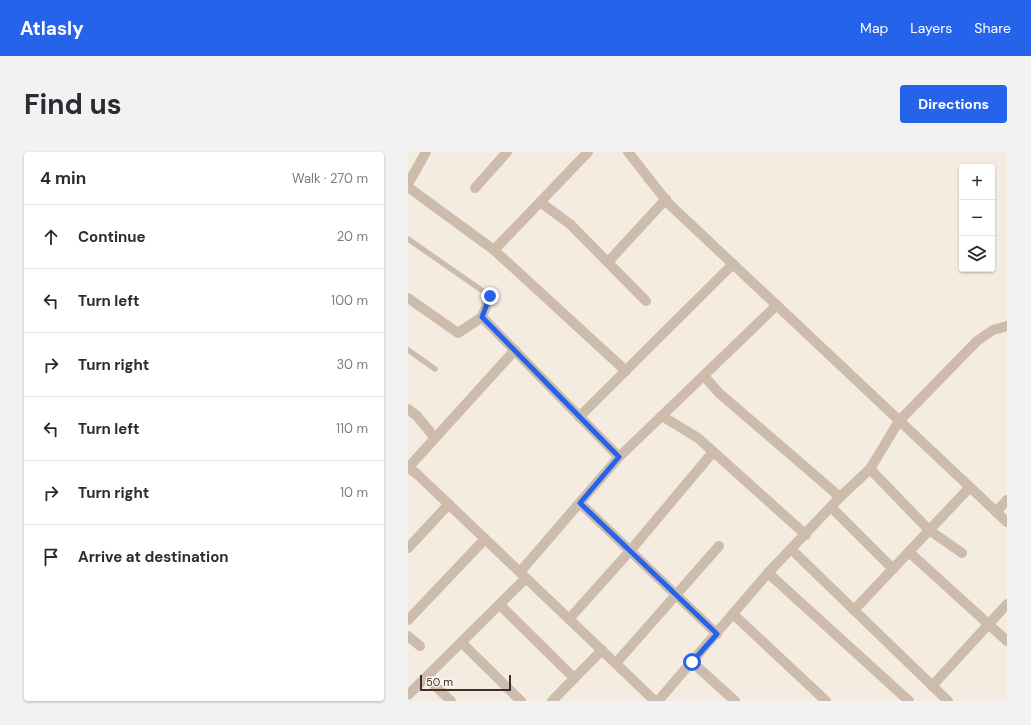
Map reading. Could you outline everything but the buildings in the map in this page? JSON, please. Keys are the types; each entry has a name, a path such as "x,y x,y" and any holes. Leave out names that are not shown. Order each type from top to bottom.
{"street":[{"path":"426,152 408,186 494,250 626,371"},
{"path":"475,188 507,152"},
{"path":"494,250 588,152"},
{"path":"628,152 666,199 1007,522"},
{"path":"608,262 666,199"},
{"path":"540,202 570,224 646,301"},
{"path":"579,417 733,264"},
{"path":"408,298 458,333 482,317 490,296"},
{"path":"408,695 500,605 580,503 619,457 777,305"},
{"path":"482,317 619,457"},
{"path":"658,701 768,573 806,535 840,497 870,470 899,421 977,341 993,330 1007,326"},
{"path":"514,350 408,468 449,504 654,701"},
{"path":"704,376 719,393 840,497"},
{"path":"408,409 417,416 435,438"},
{"path":"662,416 698,438 806,535"},
{"path":"569,618 630,551 713,452"},
{"path":"870,470 929,530 962,554"},
{"path":"854,610 970,487"},
{"path":"996,512 1007,500"},
{"path":"580,503 677,594 717,634"},
{"path":"408,548 449,504"},
{"path":"831,507 893,569"},
{"path":"408,620 485,539"},
{"path":"616,663 719,546"},
{"path":"792,549 948,701"},
{"path":"908,552 1007,641"},
{"path":"768,573 910,701"},
{"path":"932,686 1007,604"},
{"path":"500,605 574,678"},
{"path":"733,614 826,701"},
{"path":"408,636 420,646"},
{"path":"462,643 521,701"},
{"path":"552,701 602,650"},
{"path":"692,662 735,701"},
{"path":"427,678 450,701"}],"lane":[{"path":"408,239 490,296"},
{"path":"408,350 435,369"}],"route":[{"path":"490,296 482,317 619,457 580,503 677,594 717,634 692,662"}]}
